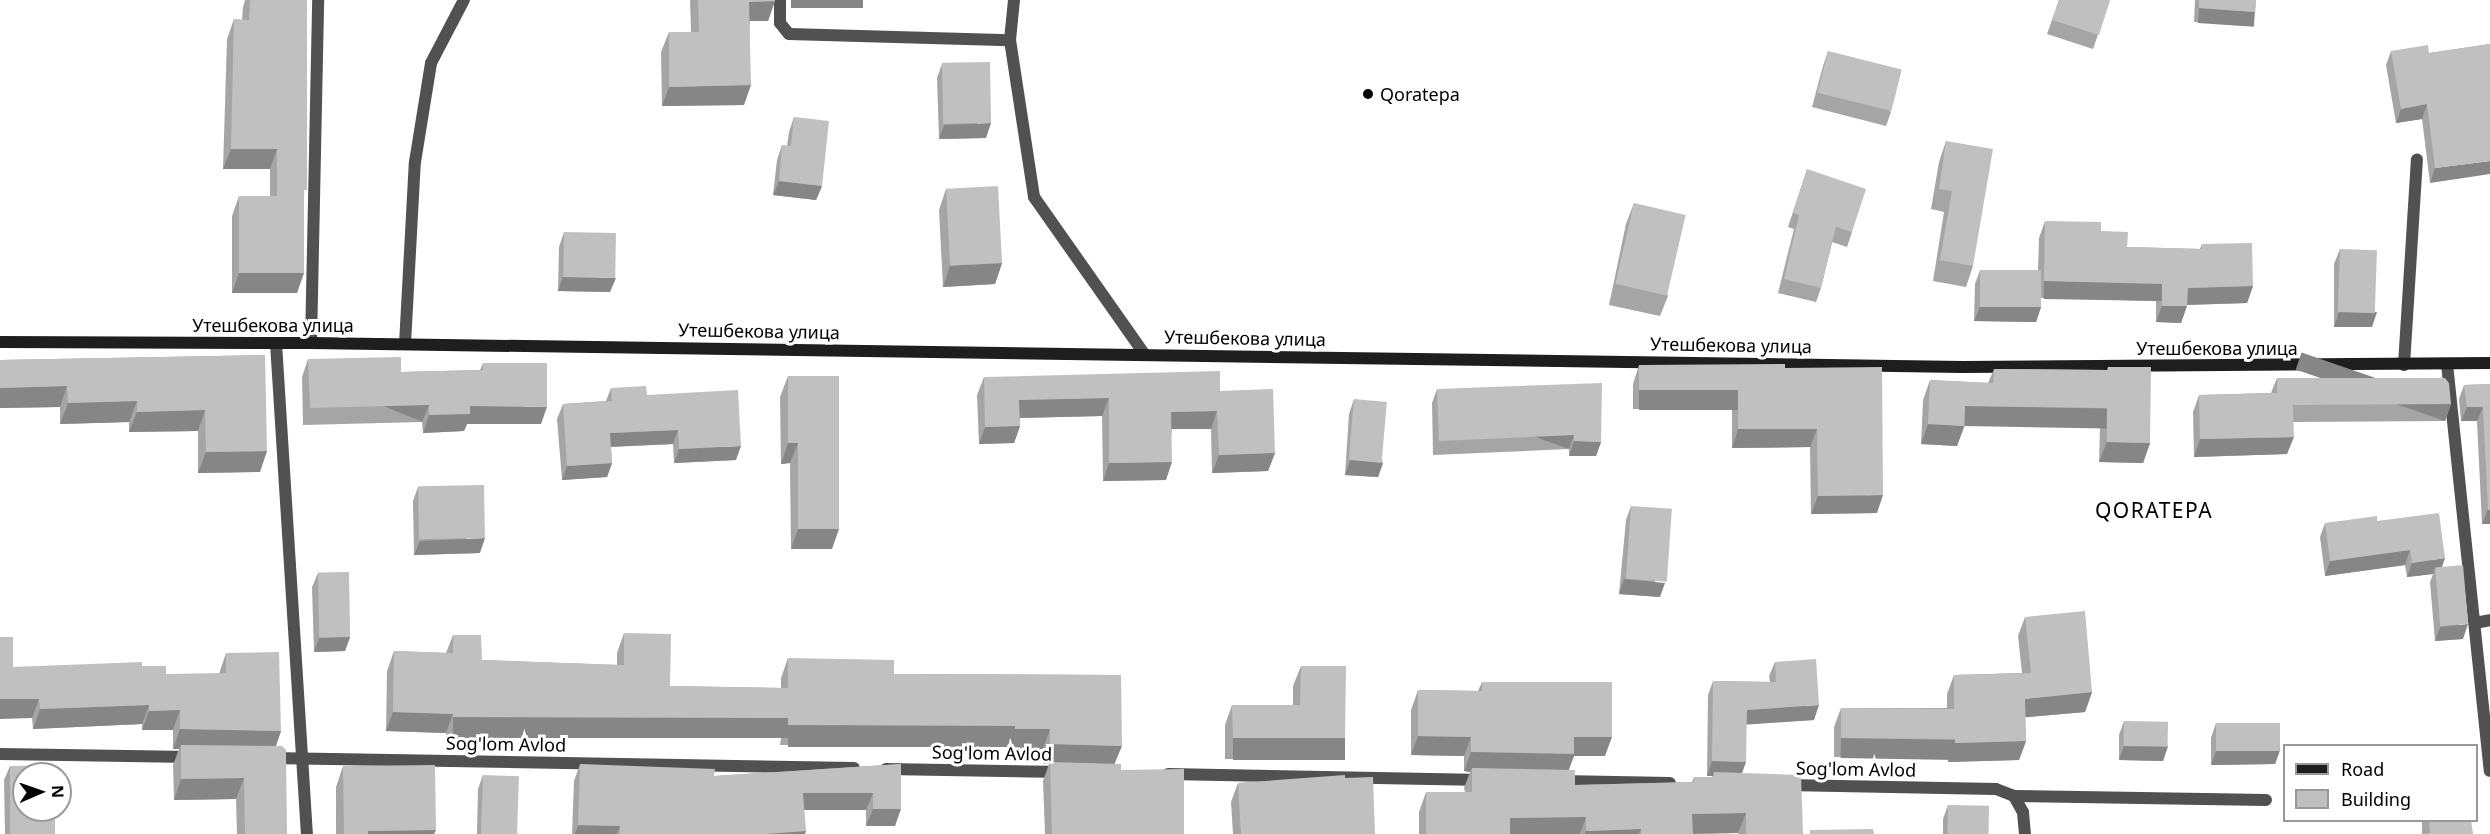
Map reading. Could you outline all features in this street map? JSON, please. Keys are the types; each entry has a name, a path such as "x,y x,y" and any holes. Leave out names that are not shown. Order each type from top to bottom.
{"main road":[{"name":"Утешбекова улица","path":"0,342 405,344 1962,367 2490,363"}],"street":[{"path":"311,343 318,0"},
{"path":"405,344 415,162 431,63 464,0"},
{"path":"780,0 780,23 789,34 1010,40"},
{"path":"1014,0 1010,40 1034,196 1145,355"},
{"path":"2404,365 2417,159"},
{"path":"276,343 307,834"},
{"path":"2447,364 2490,771"},
{"path":"2475,623 2490,620"},
{"path":"0,754 210,757"},
{"name":"Sog'lom Avlod","path":"257,758 1078,772"},
{"path":"1150,774 1495,780"},
{"path":"1543,781 1686,784"},
{"name":"Sog'lom Avlod","path":"1770,785 1996,789 2014,796 2266,800"},
{"path":"2014,796 2023,812 2025,834"}],"building":[{"path":"250,0 307,0 307,190 304,190 304,273 239,273 239,196 277,196 277,149 231,149 234,19 249,20"},
{"path":"698,0 775,0 749,2 751,85 669,87 669,32 699,32"},
{"path":"2059,0 2110,0 2099,35 2052,20"},
{"path":"2199,0 2256,0 2255,12 2199,8"},
{"path":"2490,44 2490,161 2435,168 2427,104 2401,109 2391,51 2428,45 2429,53"},
{"path":"1828,51 1902,69 1891,111 1818,93"},
{"path":"990,62 991,123 943,124 942,63"},
{"path":"794,117 829,121 822,186 779,181 782,145 791,146"},
{"path":"1946,141 1993,149 1973,266 1940,260 1952,191 1939,189"},
{"path":"1807,169 1866,189 1852,232 1836,227 1821,288 1784,279 1799,215 1793,213"},
{"path":"998,186 1002,263 950,266 946,189"},
{"path":"1634,203 1686,215 1667,296 1615,284"},
{"path":"2045,221 2101,222 2101,231 2128,232 2127,247 2202,249 2202,244 2252,243 2253,286 2188,288 2187,306 2162,306 2162,284 2044,281"},
{"path":"564,232 616,233 615,278 563,277"},
{"path":"2340,249 2377,250 2375,313 2338,312"},
{"path":"1980,270 2041,270 2041,307 1980,307"},
{"path":"265,355 267,451 206,452 205,410 137,412 137,401 68,403 67,386 0,388 0,360"},
{"path":"401,357 401,372 483,370 483,363 547,363 547,407 470,406 470,414 429,415 429,405 310,408 308,359"},
{"path":"1785,364 1785,368 1882,367 1883,495 1818,496 1817,429 1738,429 1738,390 1639,390 1639,365"},
{"path":"2108,367 2151,367 2150,443 2107,442 2107,408 1965,406 1964,426 1928,424 1930,380 1993,383 1994,369 2108,370"},
{"path":"1220,371 1220,391 1273,389 1275,453 1219,455 1217,411 1171,412 1172,462 1109,463 1109,398 1019,400 1020,426 985,427 984,377"},
{"path":"788,376 839,376 839,529 798,529 798,443 788,443"},
{"path":"2277,378 2445,378 2449,383 2451,404 2293,405 2294,437 2200,439 2199,395 2277,393"},
{"path":"1602,383 1601,442 1574,441 1574,435 1439,441 1437,389"},
{"path":"2490,384 2490,510 2488,510 2483,407 2467,407 2464,385"},
{"path":"646,386 647,395 738,390 741,446 679,449 678,430 610,433 612,463 567,466 563,404 612,401 611,388"},
{"path":"1354,399 1387,402 1382,463 1349,460"},
{"path":"484,485 485,538 419,539 418,486"},
{"path":"1631,506 1672,509 1667,582 1626,579"},
{"path":"2439,513 2445,558 2412,563 2410,550 2330,561 2325,523 2377,516 2377,521"},
{"path":"2463,565 2468,624 2440,626 2435,567"},
{"path":"349,572 350,637 319,638 318,573"},
{"path":"2085,611 2092,692 2025,699 2026,741 1955,743 1955,739 1841,738 1841,708 1954,709 1954,675 2031,673 2025,617"},
{"path":"624,633 671,634 670,686 788,688 788,658 894,660 894,674 1121,675 1122,746 1050,744 1050,729 1015,729 1015,726 788,725 788,718 453,717 453,714 393,712 394,651 453,653 453,635 481,635 482,660 624,665"},
{"path":"0,637 13,637 13,667 142,662 142,666 166,666 166,674 226,673 226,653 279,652 281,731 180,729 180,710 149,711 149,705 40,709 39,699 0,699"},
{"path":"1816,659 1819,705 1747,710 1746,762 1712,761 1713,681 1776,682 1775,662"},
{"path":"1301,666 1346,666 1345,738 1233,738 1232,705 1300,705"},
{"path":"1482,682 1612,682 1612,737 1574,737 1574,754 1471,752 1471,737 1418,736 1418,690 1482,691"},
{"path":"2124,721 2168,722 2168,747 2124,746"},
{"path":"2216,723 2280,723 2280,751 2216,751"},
{"path":"181,745 282,746 286,750 287,834 245,834 244,778 181,779"},
{"path":"1050,762 1121,764 1121,770 1184,769 1184,834 1052,834"},
{"path":"580,764 715,769 714,776 901,764 901,809 873,809 873,793 803,793 806,831 764,834 620,834 620,826 578,825"},
{"path":"435,765 436,830 368,831 368,834 344,834 343,766"},
{"path":"10,766 12,766 12,822 55,822 55,834 10,834"},
{"path":"1472,768 1575,770 1575,785 1694,782 1694,777 1714,777 1714,772 1801,775 1803,834 1746,834 1746,813 1692,814 1693,834 1641,834 1641,829 1586,831 1586,817 1510,818 1510,834 1426,834 1426,792 1472,792"},
{"path":"483,775 519,776 517,834 481,834"},
{"path":"1345,775 1345,778 1373,777 1375,834 1241,834 1238,783"},
{"path":"1948,805 1989,806 1989,834 1947,834"},
{"path":"2429,822 2471,822 2473,834 2424,834 2430,833"},
{"path":"1873,829 1874,834 1810,834 1810,830"}],"place":[{"name":"Qoratepa","path":"1368,94"}],"district":[{"name":"QORATEPA","path":"2154,510"}]}
